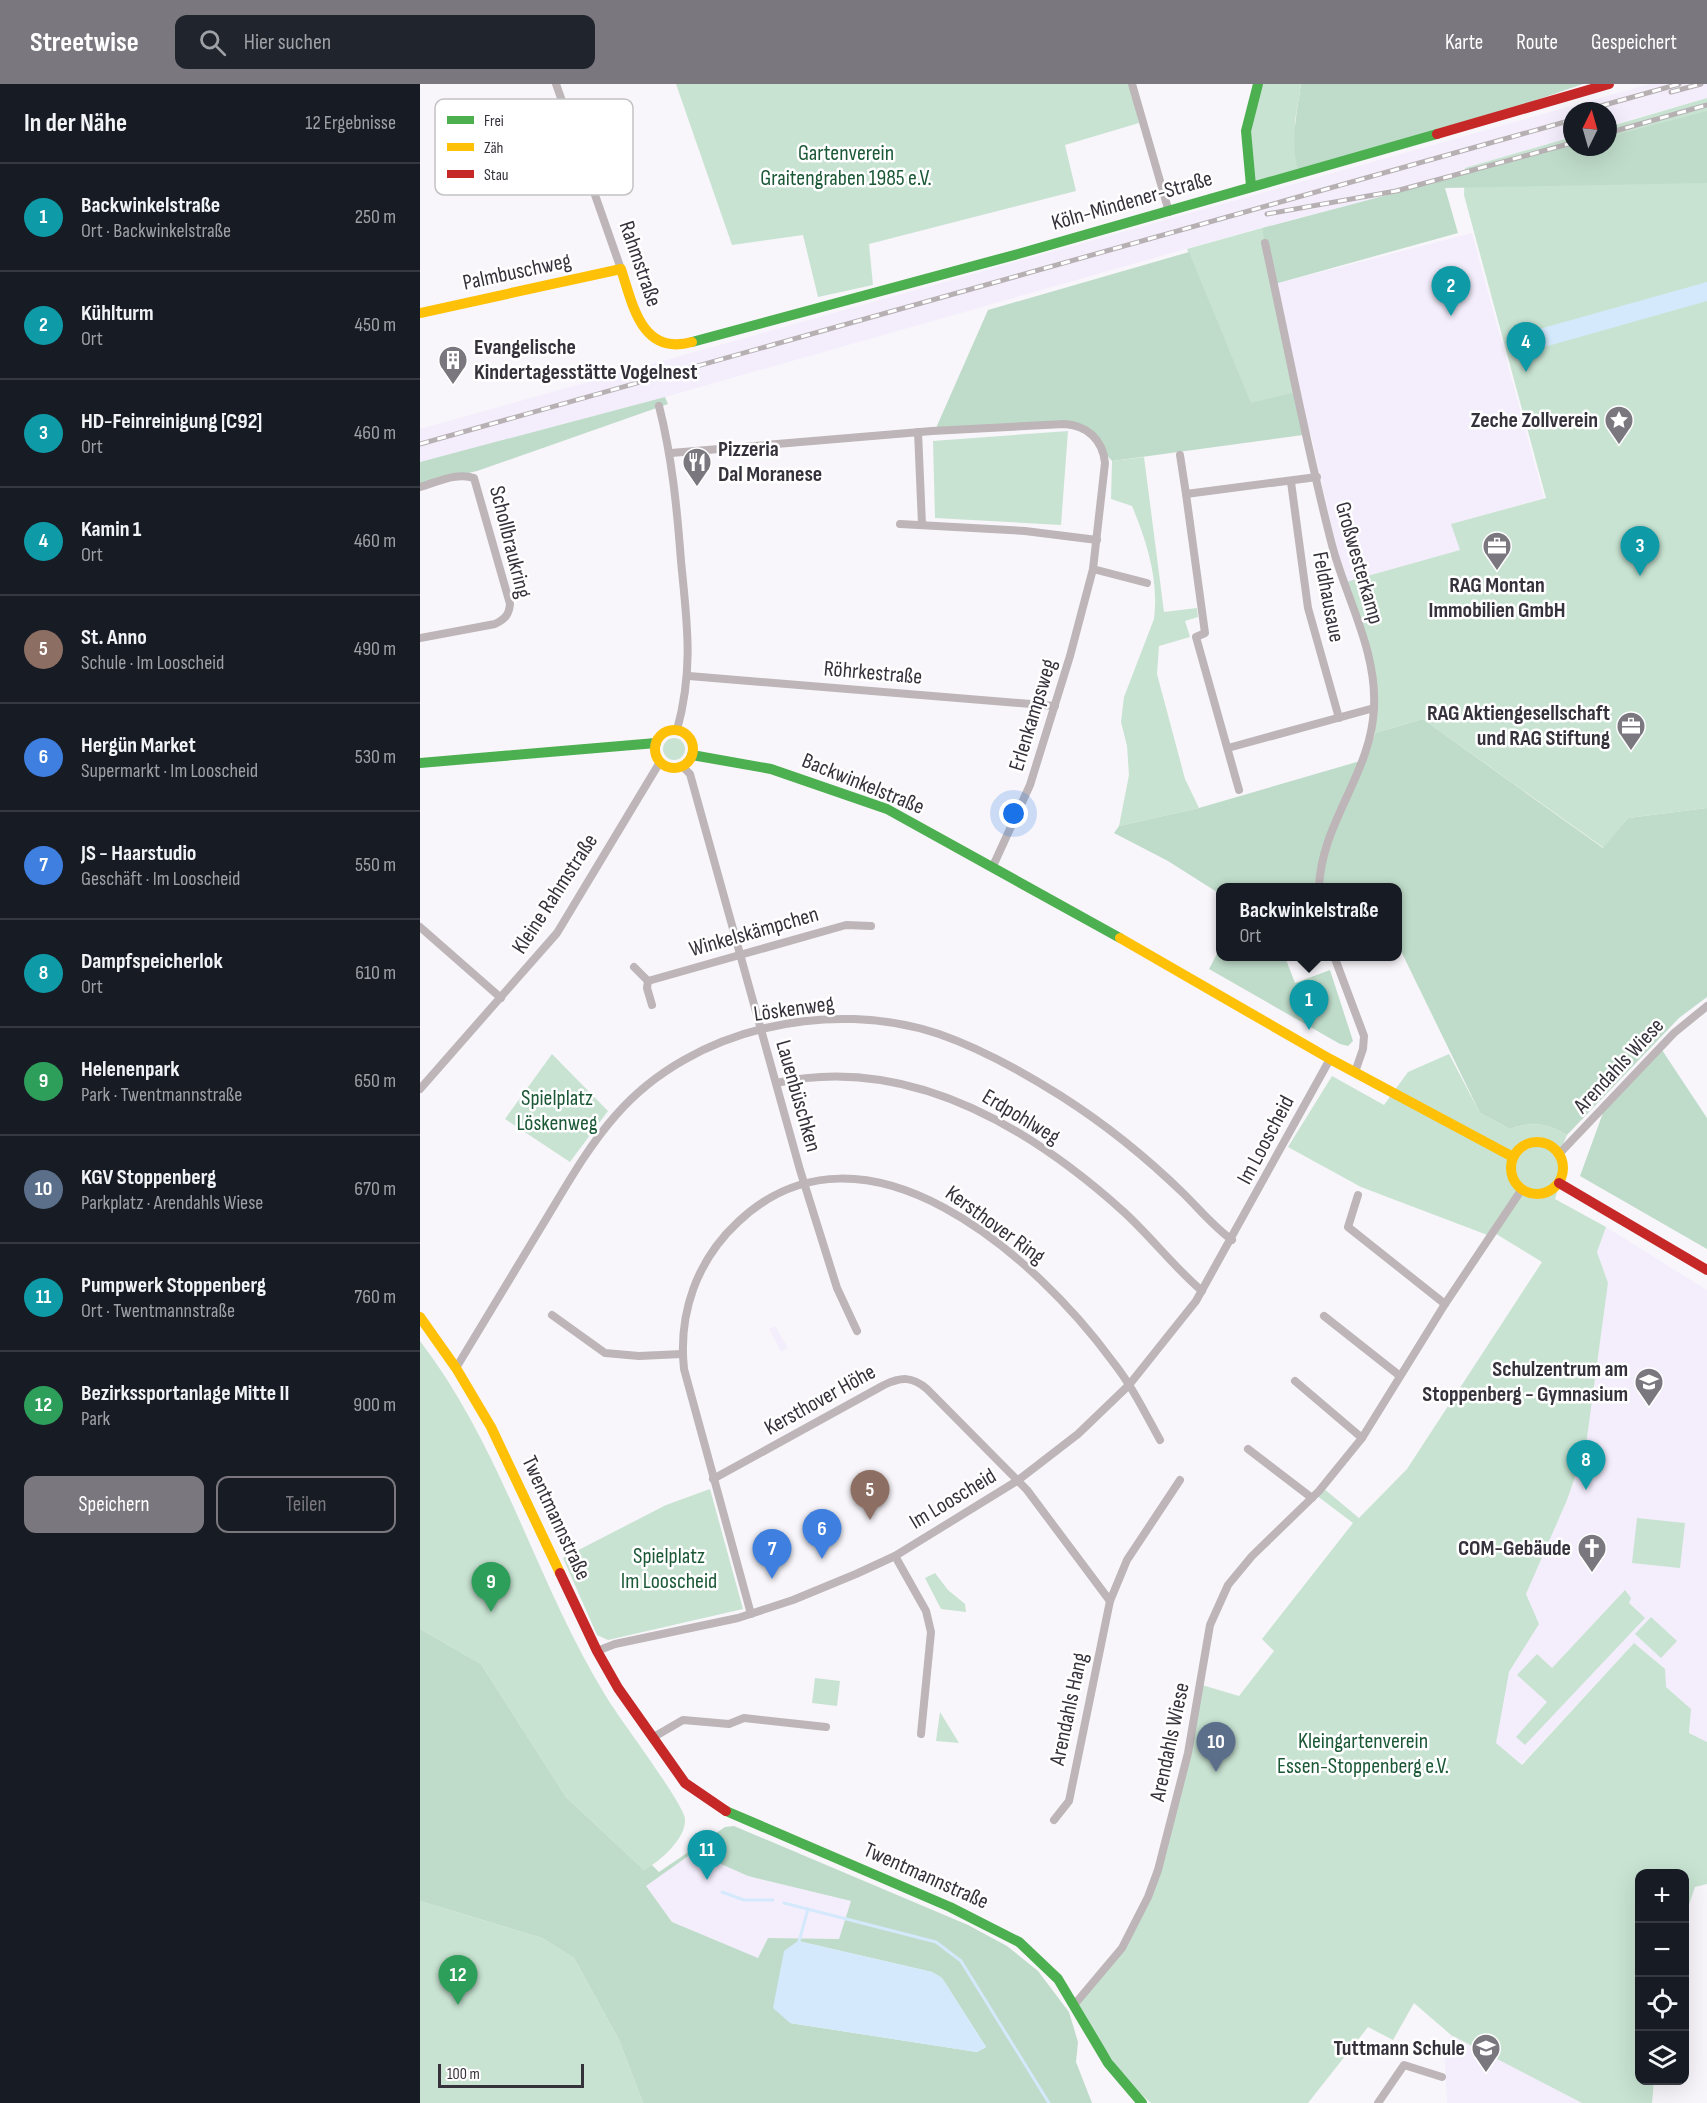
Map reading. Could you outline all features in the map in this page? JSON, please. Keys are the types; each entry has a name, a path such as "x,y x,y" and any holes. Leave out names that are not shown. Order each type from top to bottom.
{"street":[{"name":"Rahmstraße","path":"556,84 561,99"},
{"path":"1132,84 1169,212"},
{"path":"1251,186 1246,131 1258,84"},
{"name":"Köln-Mindener-Straße","path":"665,344 678,345 720,336 1169,212 1251,186 1609,84"},
{"name":"Rahmstraße","path":"595,195 641,326 649,335 665,344"},
{"name":"Großwesterkamp","path":"1265,243 1332,545 1370,659 1374,685 1374,708 1369,744 1326,844 1320,883"},
{"name":"Palmbuschweg","path":"420,313 621,269"},
{"path":"659,406 671,453 689,645 688,676 677,730"},
{"name":"Erlenkampsweg","path":"671,453 918,432 1064,424 1088,431 1100,444 1104,456 1093,569 1055,706 1030,785 993,866"},
{"path":"918,432 922,524"},
{"path":"1180,455 1206,633 1196,638 1239,790"},
{"name":"Schollbraukring","path":"420,487 457,476 465,475 474,478 510,604 509,612 504,620 495,624 420,638"},
{"path":"1186,494 1317,477"},
{"name":"Feldhausaue","path":"1291,482 1308,608 1339,718"},
{"path":"900,524 1025,531 1097,540"},
{"path":"1093,569 1146,583"},
{"name":"Röhrkestraße","path":"688,676 1055,706"},
{"path":"1228,748 1374,708"},
{"path":"677,730 691,741 692,755 682,766 670,768 660,762 655,754 656,743 663,733 677,730"},
{"path":"420,763 645,742 656,743"},
{"name":"Backwinkelstraße","path":"692,755 745,763 851,795 887,809 993,866 1330,1059 1513,1157"},
{"name":"Kleine Rahmstraße","path":"420,1089 557,933 660,762"},
{"name":"Lauenbüschken","path":"682,766 690,774 776,1083 837,1288 857,1331"},
{"name":"Winkelskämpchen","path":"648,981 846,925 871,926"},
{"path":"420,927 501,998"},
{"path":"1336,961 1364,1036 1364,1049 1355,1072"},
{"path":"634,967 648,981 647,988 652,1005"},
{"name":"Arendahls Wiese","path":"1559,1155 1674,1033 1707,1006"},
{"name":"Löskenweg","path":"456,1368 579,1164 616,1114 646,1087 681,1063 726,1041 761,1029 816,1020 868,1020 914,1027 964,1044 1014,1068 1088,1115 1144,1158 1232,1240"},
{"name":"Im Looscheid","path":"597,1651 615,1644 696,1629 751,1614 818,1591 895,1556 1017,1481 1078,1434 1130,1384 1202,1291 1330,1059"},
{"name":"Erdpohlweg","path":"776,1083 833,1076 882,1079 932,1091 971,1107 1039,1147 1084,1178 1140,1227 1202,1291"},
{"path":"1537,1142 1551,1147 1559,1155 1563,1169 1559,1183 1544,1193 1533,1194 1522,1189 1512,1174 1513,1157 1523,1147 1537,1142"},
{"name":"Kersthover Ring","path":"751,1614 690,1394 682,1354 690,1296 709,1255 745,1215 805,1182 843,1179 884,1182 904,1188 942,1206 985,1234 1042,1281 1084,1326 1130,1384"},
{"path":"1559,1183 1707,1270"},
{"name":"Arendahls Wiese","path":"1074,2005 1122,1948 1142,1911 1158,1870 1188,1753 1210,1625 1228,1585 1240,1569 1312,1498 1362,1438 1445,1304 1522,1189"},
{"path":"1358,1195 1348,1227 1445,1304"},
{"path":"552,1315 605,1353 639,1356 682,1354"},
{"path":"1323,1316 1400,1376"},
{"name":"Twentmannstraße","path":"420,1317 456,1368 490,1427 597,1651 618,1688 685,1783 715,1805 992,1926 1019,1942 1058,1979 1108,2063 1142,2103"},
{"name":"Kersthover Höhe","path":"713,1479 884,1385 902,1378 922,1385 1017,1481"},
{"path":"1294,1381 1362,1438"},
{"path":"1130,1384 1160,1440"},
{"path":"1248,1449 1312,1498"},
{"name":"Arendahls Hang","path":"1054,1820 1069,1801 1110,1601 1127,1560 1180,1480"},
{"path":"1017,1481 1027,1490 1110,1601"},
{"path":"895,1556 926,1611 931,1632 921,1734"},
{"path":"652,1738 683,1720 729,1724 744,1718 826,1727"},
{"path":"1378,2103 1404,2065 1442,2077"}],"shaded area":[{"path":"1650,84 1707,84 1707,98 1617,123 1617,102 1586,102"},
{"path":"1563,108 1563,140 1465,168 1463,176 1249,231 665,397 420,462 420,429"},
{"path":"1472,233 1544,498 1452,524 1460,550 1346,582 1311,434 1303,435 1271,285"},
{"path":"1606,1227 1707,1290 1707,1742 1689,1733 1691,1709 1666,1687 1634,1643 1521,1765 1495,1743 1509,1672 1539,1624 1526,1594 1567,1500 1586,1445 1608,1283 1597,1252"},
{"path":"775,1326 788,1348 781,1352 769,1329"},
{"path":"694,1851 748,1876 851,1901 839,1940 768,1938 759,1959 672,1922 646,1886"},
{"name":"Tuttmann Schule","path":"1451,2035 1582,2103 1447,2103 1444,2048"}],"green space":[{"name":"Gartenverein Graitengraben 1985 e.V.","path":"676,84 1130,84 1139,123 1065,145 1076,191 869,244 873,285 818,297 803,235 732,245"},
{"path":"1259,84 1301,84 1295,121 1298,170 1252,184 1250,114"},
{"path":"1301,84 1583,84 1510,109 1298,170 1294,138"},
{"name":"Zeche Zollverein","path":"1707,98 1707,808 1628,818 1604,848 1423,719 1375,733 1376,686 1346,582 1460,550 1451,524 1546,498 1464,195 1465,168 1563,140 1563,156 1617,156 1617,124"},
{"path":"1707,111 1707,183 1445,188 1458,233 1271,285 1262,228 1563,148 1563,156 1617,156 1617,135"},
{"path":"1262,228 1294,392 1251,404 1187,249"},
{"path":"1189,252 1251,403 1294,392 1303,435 1112,461 1080,424 936,428 988,310"},
{"path":"665,397 668,404 477,471 420,484 420,462"},
{"path":"1068,431 1061,525 935,518 933,441"},
{"path":"1144,457 1164,612 1197,608 1198,617 1185,621 1190,637 1159,646 1157,674 1185,779 1199,808 1119,826 1129,775 1127,746 1121,722 1124,697 1154,619 1155,590 1150,561 1132,506 1111,499 1112,461"},
{"path":"1423,719 1603,848 1628,818 1707,808 1707,997 1679,1018 1567,1135 1539,1124 1510,1129 1480,1113 1402,953 1402,883 1216,883 1216,891 1168,861 1114,833 1119,826 1199,808 1367,759 1375,733"},
{"path":"670,738 678,738 685,745 685,753 678,760 670,760 663,753 663,745"},
{"path":"1216,956 1216,961 1287,961 1295,983 1330,970 1353,1041 1348,1046 1340,1044 1209,969"},
{"path":"1662,1050 1707,1118 1707,1249 1580,1176 1604,1110"},
{"name":"Spielplatz Löskenweg","path":"552,1054 608,1111 570,1162 505,1119"},
{"name":"Kleingartenverein Essen-Stoppenberg e.V.","path":"1449,1054 1480,1113 1510,1129 1539,1124 1567,1135 1559,1154 1563,1171 1555,1199 1606,1227 1597,1252 1608,1283 1586,1445 1567,1500 1526,1594 1539,1624 1509,1672 1496,1743 1522,1765 1634,1643 1665,1669 1666,1687 1691,1709 1689,1733 1707,1742 1707,1884 1695,1887 1689,1904 1689,1869 1635,1869 1635,2085 1654,2085 1652,2103 1582,2103 1451,2035 1414,2003 1393,2040 1368,2027 1308,2103 1151,2103 1119,2069 1077,2004 1124,1950 1144,1912 1202,1685 1239,1696 1274,1651 1262,1639 1353,1523 1316,1495 1323,1488 1359,1518 1407,1469 1542,1262 1493,1232 1490,1236 1361,1187 1288,1147 1332,1076 1384,1105 1408,1072"},
{"path":"420,1341 449,1383 474,1426 582,1654 607,1698 682,1810 685,1819 684,1827 677,1842 644,1870 566,1797 481,1664 420,1629"},
{"name":"Spielplatz Im Looscheid","path":"710,1489 743,1609 608,1640 597,1635 563,1558 666,1505"},
{"path":"1637,1518 1685,1523 1680,1568 1632,1563"},
{"path":"935,1573 948,1590 965,1604 966,1612 941,1609 925,1578"},
{"path":"1625,1590 1631,1598 1629,1603 1645,1618 1525,1745 1516,1737 1547,1702 1517,1675 1537,1654 1552,1668"},
{"path":"1651,1617 1677,1641 1661,1658 1635,1634"},
{"path":"420,1629 481,1664 566,1797 644,1870 652,1865 659,1872 725,1827 734,1826 968,1925 1007,1946 1038,1971 1069,2012 1078,2042 1076,2062 1092,2103 643,2103 619,2040 574,1958 542,1938 420,1901","holes":["694,1852 748,1876 851,1901 839,1939 768,1938 758,1958 672,1922 646,1886","798,1941 932,1972 942,1978 986,2047 977,2052 790,2023"]},
{"path":"815,1678 840,1681 837,1706 812,1703"},
{"path":"940,1712 959,1743 936,1741"},
{"path":"420,1901 542,1938 574,1958 619,2040 643,2103 420,2103"}],"water":[{"path":"1707,282 1707,301 1516,355 1511,337"},
{"path":"798,1941 932,1972 942,1978 986,2047 977,2052 790,2023 773,2008 784,1951"}],"waterway":[{"path":"722,1892 744,1900 773,1900"},
{"path":"784,1903 936,1942 961,1961 1049,2103"},
{"path":"798,1945 808,1909"}],"railway":[{"path":"1615,102 1679,84"},
{"path":"1671,92 1701,84"},
{"path":"1617,130 1707,105"},
{"path":"420,444 1563,123"},
{"path":"1267,214 1396,191 1563,145"}],"traffic: fast":[{"path":"1251,186 1246,131 1258,84"},
{"path":"692,342 1018,254 1437,134"},
{"path":"420,763 656,743"},
{"path":"692,755 771,769 887,809 1120,938"},
{"path":"726,1811 950,1907 1019,1942 1058,1979 1108,2063 1142,2103"}],"traffic: slow":[{"path":"420,313 621,269 636,312 642,325 651,335 662,342 675,344 692,342"},
{"path":"674,730 687,736 693,749 687,762 674,768 661,762 655,749 661,736 674,730"},
{"path":"1120,938 1330,1059 1513,1157"},
{"path":"1537,1142 1547,1144 1555,1150 1561,1158 1563,1168 1561,1178 1555,1186 1547,1192 1537,1194 1527,1192 1519,1186 1513,1178 1511,1168 1513,1158 1519,1150 1527,1144 1537,1142"},
{"path":"420,1317 456,1368 491,1427 560,1573"}],"traffic: jam":[{"path":"1437,134 1609,84"},
{"path":"1559,1183 1707,1270"},
{"path":"560,1573 597,1651 618,1688 685,1783 726,1811"}],"place":[{"name":"Kühlturm","path":"1451,316"},
{"name":"Kamin 1","path":"1526,372"},
{"name":"Evangelische Kindertagesstätte Vogelnest","path":"453,386"},
{"name":"Zeche Zollverein","path":"1619,446"},
{"name":"Pizzeria Dal Moranese","path":"697,488"},
{"name":"RAG Montan Immobilien GmbH","path":"1497,572"},
{"name":"HD-Feinreinigung [C92]","path":"1640,576"},
{"name":"RAG Aktiengesellschaft und RAG Stiftung","path":"1631,752"},
{"name":"Backwinkelstraße","path":"1309,1030"},
{"name":"Schulzentrum am Stoppenberg - Gymnasium","path":"1649,1408"},
{"name":"Dampfspeicherlok","path":"1586,1490"},
{"name":"St. Anno","path":"870,1520"},
{"name":"Hergün Market","path":"822,1559"},
{"name":"COM-Gebäude","path":"1592,1574"},
{"name":"JS - Haarstudio","path":"772,1579"},
{"name":"Helenenpark","path":"491,1612"},
{"name":"KGV Stoppenberg","path":"1216,1772"},
{"name":"Pumpwerk Stoppenberg","path":"707,1880"},
{"name":"Bezirkssportanlage Mitte II","path":"458,2005"},
{"name":"Tuttmann Schule","path":"1486,2074"}]}
